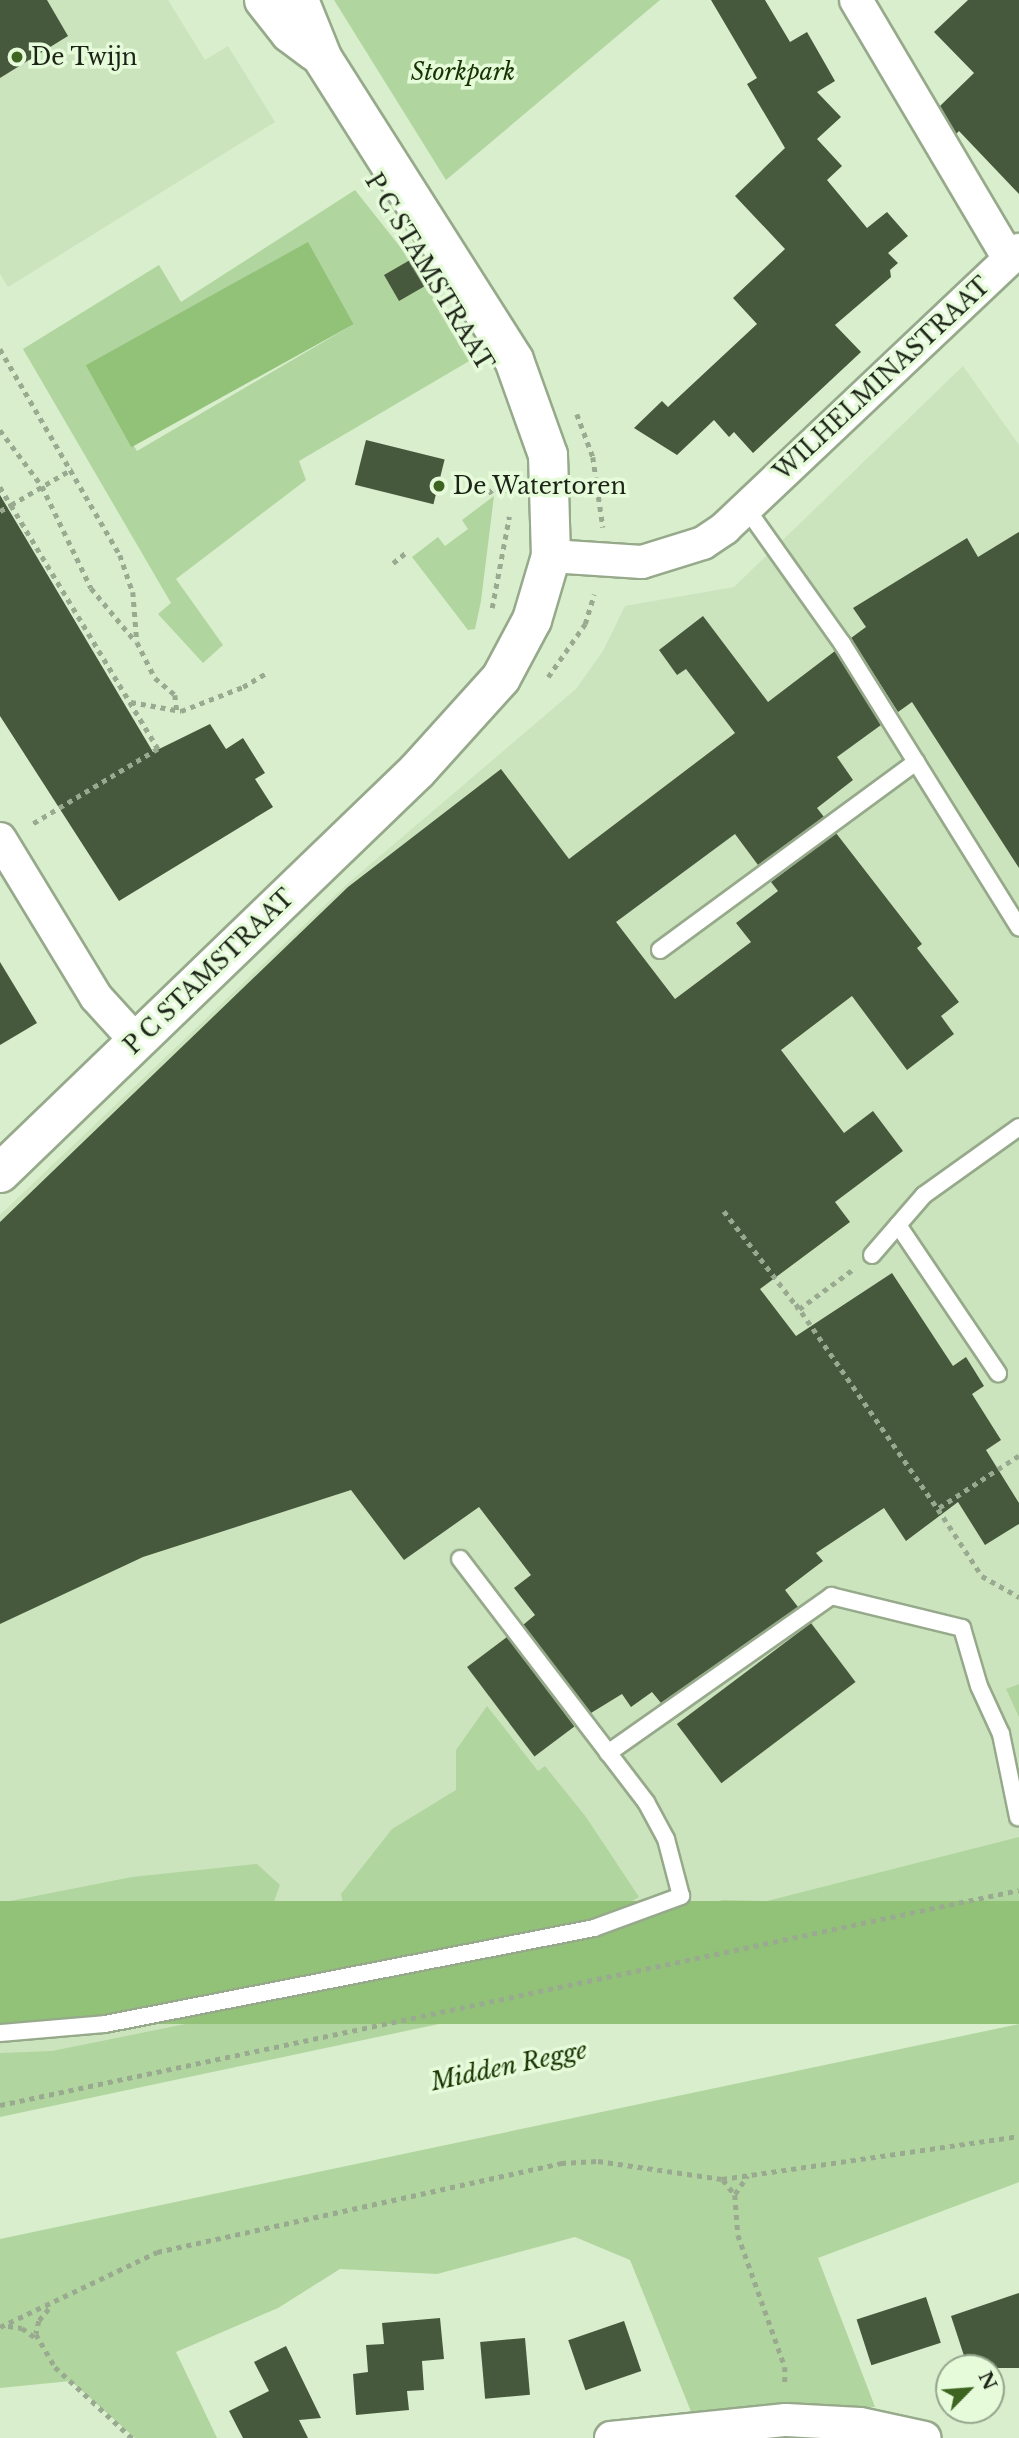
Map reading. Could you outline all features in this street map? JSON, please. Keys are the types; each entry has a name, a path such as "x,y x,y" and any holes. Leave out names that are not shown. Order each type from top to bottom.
{"street":[{"name":"P C STAMSTRAAT","path":"264,0 290,33 322,57"},
{"name":"P C STAMSTRAAT","path":"0,1173 417,771 501,678 532,620 551,556 548,455 513,360 322,57 299,0"},
{"path":"856,0 1014,255"},
{"name":"WILHELMINASTRAAT","path":"551,556 601,563 642,562 677,554 725,528 1014,255"},
{"path":"1,841 96,997 137,1042"},
{"path":"611,2438 786,2420 860,2424 925,2438"}],"lane":[{"path":"746,508 842,643 1019,927"},
{"path":"660,950 916,762"},
{"path":"872,1255 924,1195 1019,1127"},
{"path":"898,1225 998,1373"},
{"path":"0,2033 105,2024 594,1928 681,1896 666,1839 646,1802 460,1559"},
{"path":"608,1753 831,1596 962,1628 979,1686 1001,1734 1018,1818"}],"path":[{"path":"0,349 72,469 129,575 137,642"},
{"path":"0,430 42,486 85,579 137,642 155,678 175,695 177,711"},
{"path":"0,511 72,469"},
{"path":"491,612 512,481"},
{"path":"0,486 158,749 1,841"},
{"path":"488,494 495,488 512,491"},
{"path":"393,563 408,551"},
{"path":"130,701 177,711 243,687 266,673"},
{"path":"724,1211 796,1304 982,1576 1019,1597"},
{"path":"796,1304 799,1309 872,1255"},
{"path":"938,1509 1019,1457"},
{"path":"0,2105 1019,1890"},
{"path":"2,2327 52,2306 157,2252 561,2163 598,2161 722,2179 1019,2136"},
{"path":"735,2195 749,2175"},
{"path":"722,2179 735,2195 738,2235 751,2281 785,2367 786,2420"},
{"path":"38,2340 39,2321 52,2306"},
{"path":"2,2327 22,2328 38,2340 55,2367 132,2438"}],"shaded area":[{"path":"0,0 168,0 205,60 228,46 275,122 8,287 0,274"},
{"path":"963,366 1019,445 1019,1884 0,2094 0,1215 346,885 576,689 603,651 625,606 734,587"}],"green space":[{"name":"Storkpark","path":"334,0 660,0 446,180"},
{"path":"355,190 409,258 471,360 299,461 306,480 176,579 223,645 203,663 158,614 171,603 23,349 159,265 181,302","holes":["354,324 137,451 91,374"]},
{"path":"494,496 481,601 475,629 468,630 412,557 438,537 445,546 468,529 462,520"},
{"path":"1019,1684 1019,1717 1006,1689"},
{"path":"487,1706 538,1771 545,1766 586,1817 639,1897 617,1910 337,1965 334,1931 345,1914 341,1894 392,1829 456,1790 456,1750"},
{"path":"1019,1837 1019,1901 0,2117 0,2053 52,2051 626,1935 653,1919 723,1900 767,1901"},
{"path":"257,1864 280,1885 253,1959 217,1990 48,2025 0,2027 0,1903 132,1877"},
{"path":"1019,2024 1019,2182 818,2258 875,2407 790,2406 694,2419 630,2260 575,2237 437,2274 340,2269 278,2308 176,2352 217,2438 135,2438 71,2381 0,2388 0,2239"}],"water":[{"path":"308,242 354,324 131,447 86,365"},
{"path":"0,1901 1019,1901 1019,2024 0,2024"}],"building":[{"name":"De Twijn","path":"0,0 47,0 68,36 0,78"},
{"path":"711,0 765,0 790,42 807,32 835,81 817,92 841,117 817,139 842,166 827,180 867,228 887,212 908,236 888,253 898,263 890,270 891,277 835,325 861,352 753,453 734,432 729,437 714,420 677,455 634,428 662,401 668,407 757,324 733,298 785,249 735,196 785,148 747,84 757,78"},
{"path":"968,0 1019,0 1019,194 959,131 956,134 940,106 974,73 934,32"},
{"path":"410,260 425,286 399,301 384,275"},
{"path":"366,440 445,460 433,504 355,485"},
{"path":"0,495 153,752 210,724 226,749 243,738 265,773 255,779 273,807 119,901 0,716"},
{"path":"1019,532 1019,868 912,702 898,712 851,638 866,627 853,608 967,538 978,557"},
{"path":"703,616 768,702 835,651 881,725 837,757 853,780 817,808 824,817 758,865 735,834 616,922 675,999 751,942 736,923 778,891 771,882 836,833 922,944 917,948 959,1002 941,1016 954,1034 907,1070 852,996 781,1050 844,1133 873,1111 903,1151 835,1202 850,1222 760,1289 796,1336 892,1273 953,1366 966,1357 984,1386 972,1394 1001,1440 986,1450 1019,1503 1019,1524 985,1545 958,1502 906,1541 884,1508 816,1553 823,1561 785,1590 798,1607 661,1703 652,1692 631,1707 622,1694 591,1713 523,1625 535,1615 514,1588 531,1575 479,1507 404,1560 351,1490 143,1557 0,1624 0,1222 348,887 501,769 569,859 735,733 686,669 677,675 659,650"},
{"path":"0,962 37,1023 0,1045"},
{"path":"811,1623 856,1682 721,1783 677,1724"},
{"path":"507,1637 574,1726 534,1757 467,1667"},
{"path":"1019,2293 1019,2368 1005,2368 1005,2354 963,2354 951,2316"},
{"path":"926,2297 941,2343 871,2365 857,2320"},
{"path":"440,2318 444,2359 422,2361 424,2390 407,2391 409,2410 356,2415 353,2374 368,2372 366,2345 384,2344 382,2323"},
{"path":"624,2321 641,2371 585,2390 568,2340"},
{"path":"525,2338 530,2395 485,2399 480,2342"},
{"path":"286,2346 321,2418 299,2420 308,2438 243,2438 229,2411 269,2391 254,2362"}],"place":[{"name":"De Twijn","path":"17,57"},
{"name":"De Watertoren","path":"439,486"}],"water label":[{"name":"Midden Regge","path":"509,2066"}]}
